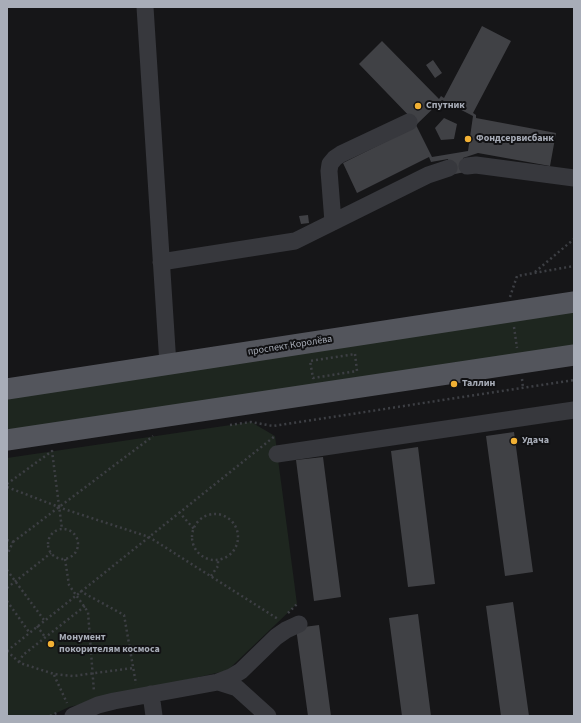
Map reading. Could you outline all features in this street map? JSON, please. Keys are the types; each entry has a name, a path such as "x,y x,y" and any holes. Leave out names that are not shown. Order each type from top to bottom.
{"main road":[{"name":"проспект Королёва","path":"7,389 574,302"},
{"path":"7,440 574,355"}],"street":[{"path":"145,7 168,365"},
{"path":"333,222 329,171 330,164 341,154 409,122"},
{"path":"467,166 476,165 574,178"},
{"path":"161,262 295,241 428,175 449,168"},
{"path":"277,454 574,410"},
{"path":"68,711 103,704 146,690 218,682 241,671 276,637 286,630 292,620"},
{"path":"218,682 237,688 268,716"},
{"path":"146,690 154,716"}],"path":[{"path":"535,272 574,239"},
{"path":"523,388 510,297 517,276 574,266"},
{"path":"355,354 357,371 313,378 310,361 355,354"},
{"path":"228,425 251,422 274,426 574,380"},
{"path":"145,437 160,435"},
{"path":"7,555 13,542 153,436"},
{"path":"133,668 73,676 54,674 19,662 7,651 275,436"},
{"path":"44,452 60,449"},
{"path":"52,450 62,529"},
{"path":"52,450 7,485 60,507 149,536 280,621"},
{"path":"179,512 194,529"},
{"path":"210,515 224,516 234,524 238,537 236,546 228,556 218,560 206,558 196,550 193,542 194,529 202,518 210,515"},
{"path":"62,529 71,531 78,540 76,552 72,556 65,559 58,558 51,553 48,548 49,539 54,532 62,529"},
{"path":"7,540 13,542"},
{"path":"7,588 51,553"},
{"path":"65,559 69,585 88,612 94,693 92,697"},
{"path":"211,576 218,566 218,560"},
{"path":"7,570 44,620"},
{"path":"80,591 124,615 136,684 146,690"},
{"path":"7,601 29,632"},
{"path":"292,620 297,604"},
{"path":"19,662 23,655 85,606"},
{"path":"37,626 45,637"},
{"path":"50,716 68,711 54,674"}],"shaded area":[{"path":"574,311 574,346 7,430 7,398"},
{"path":"251,422 275,436 297,604 230,668 225,671 69,707 50,716 7,716 7,458"}],"building":[{"name":"Спутник","path":"482,26 511,41 473,113 476,115 476,118 556,133 550,166 478,153 463,158 465,172 450,175 448,159 431,162 429,157 357,193 343,163 415,127 415,122 359,64 382,41 439,99 441,96 444,98","holes":["442,100 473,116 468,151 432,157 416,125"]},
{"path":"433,60 442,73 435,78 426,65"},
{"name":"Спутник","path":"444,118 457,124 454,139 441,140 435,128"},
{"path":"308,215 309,223 301,224 299,216"},
{"path":"514,432 533,572 505,576 486,436"},
{"path":"418,447 435,584 408,587 391,451"},
{"path":"323,457 341,597 314,601 296,460"},
{"path":"513,602 529,716 501,716 486,606"},
{"path":"418,614 431,716 402,716 389,618"},
{"path":"319,625 331,716 308,716 296,628"}],"place":[{"name":"Спутник","path":"418,106"},
{"name":"Фондсервисбанк","path":"468,139"},
{"name":"Таллин","path":"454,384"},
{"name":"Удача","path":"514,441"},
{"name":"Монумент покорителям космоса","path":"51,644"}]}
